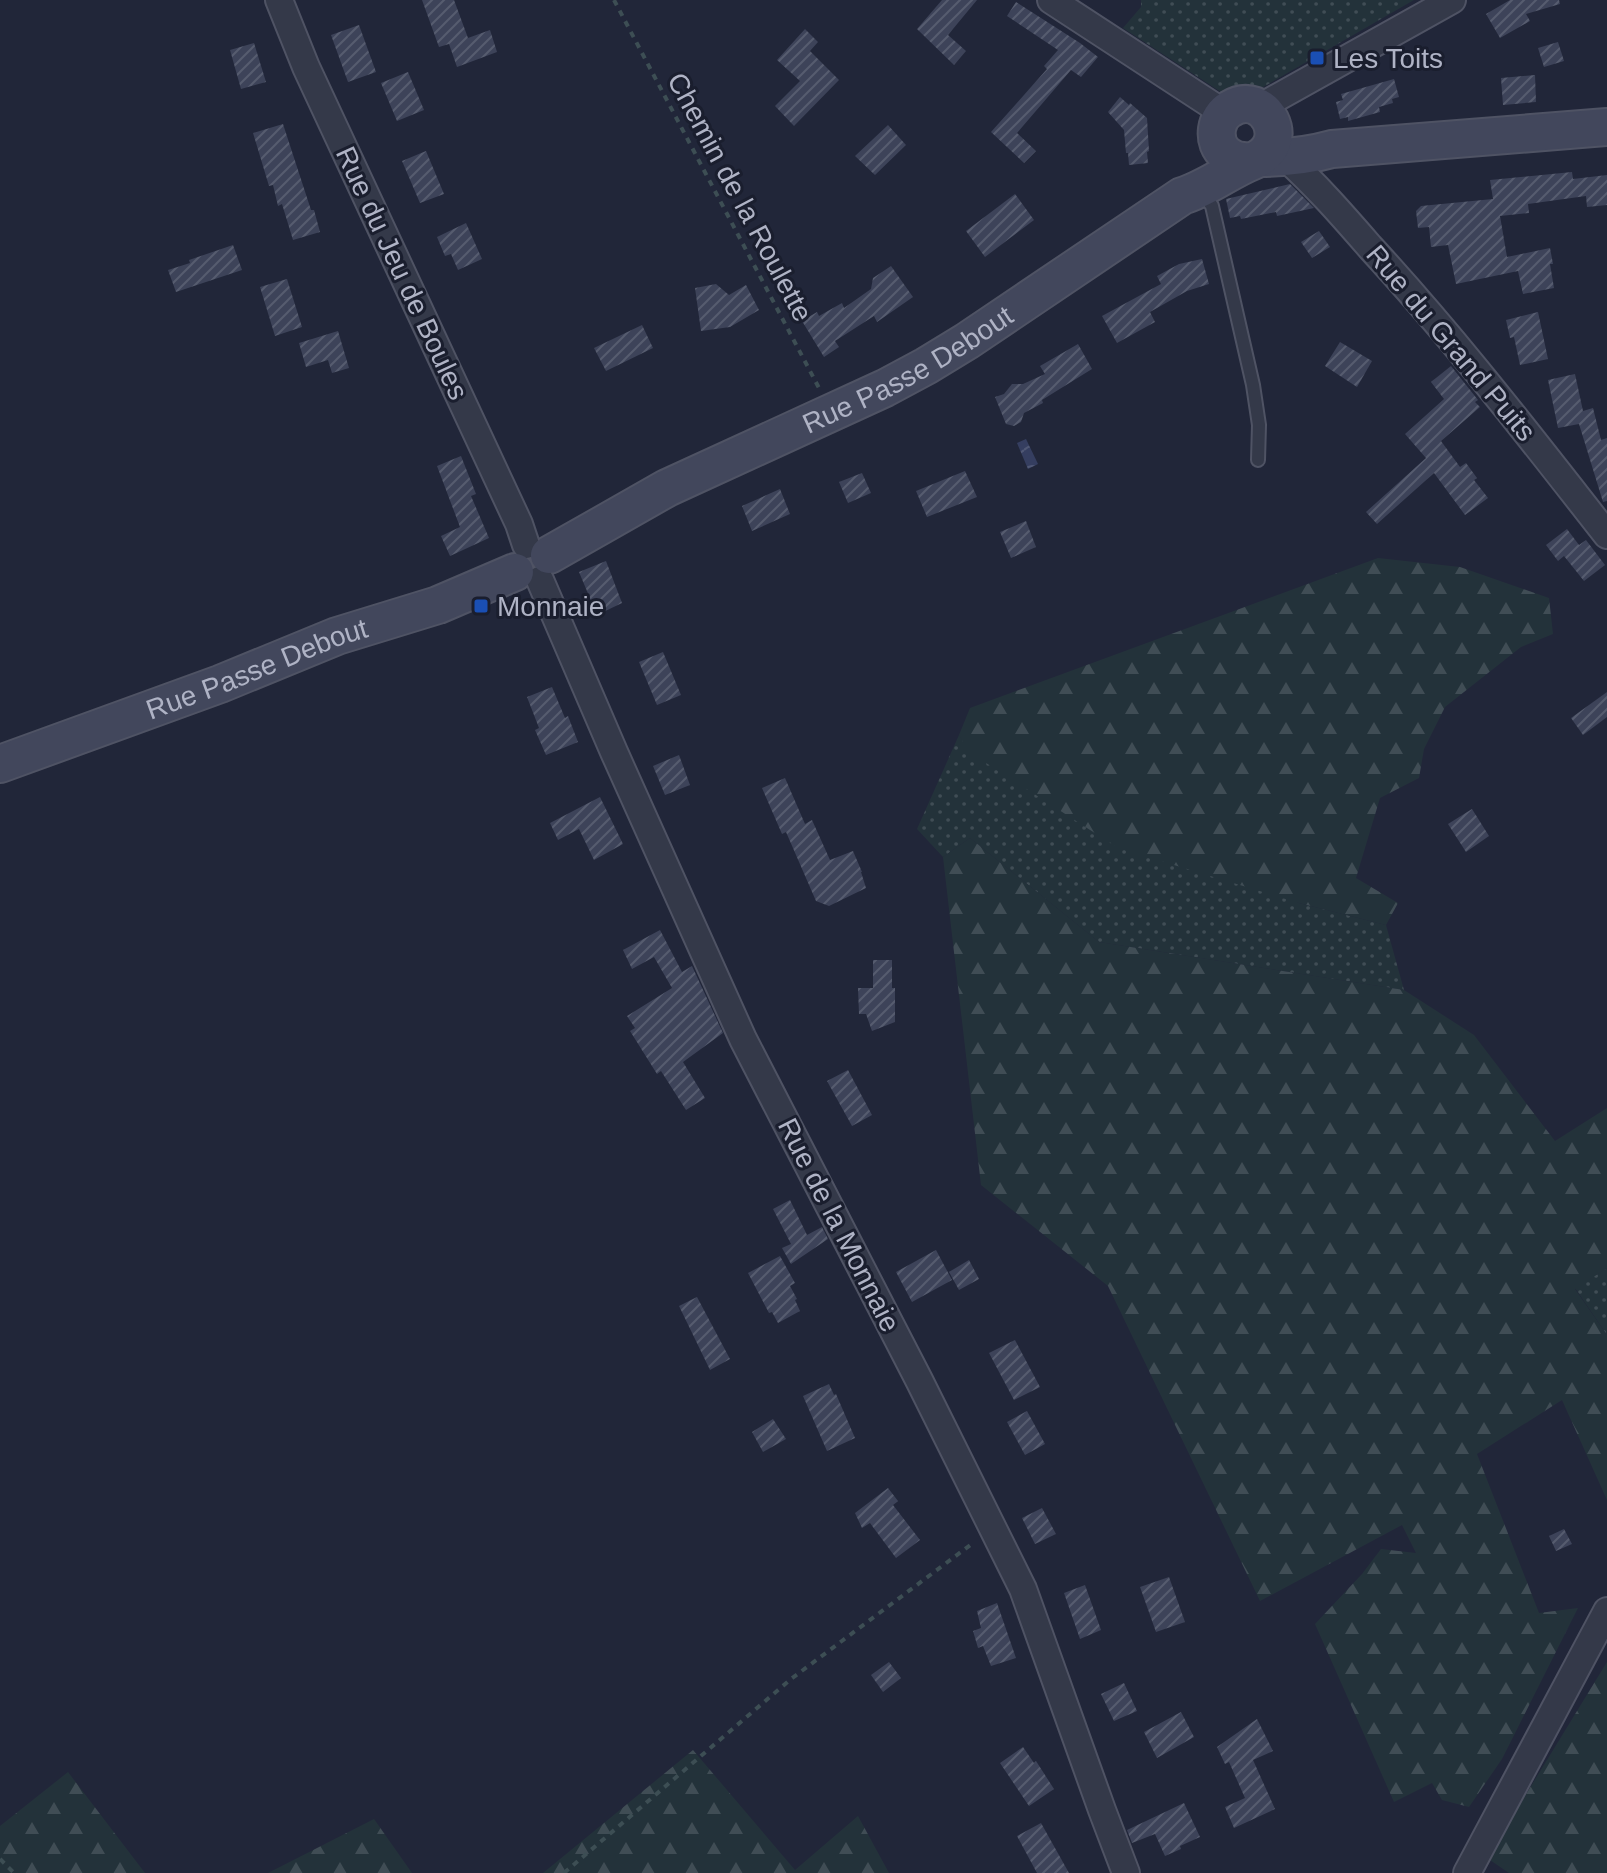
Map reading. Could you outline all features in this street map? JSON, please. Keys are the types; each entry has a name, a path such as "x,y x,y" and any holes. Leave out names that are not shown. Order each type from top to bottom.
{"main road":[{"path":"1192,193 1220,126 1232,107 1251,105 1267,145"},
{"path":"1220,126 1220,147 1226,154 1242,162 1267,145 1298,144 1332,149 1607,127"},
{"name":"Rue Passe Debout","path":"0,764 220,684 337,636 438,605 532,563 667,488 885,388 957,347 1267,145"}],"street":[{"name":"Rue du Jeu de Boules","path":"279,0 306,67 519,524 532,563"},
{"path":"1051,0 1220,126"},
{"path":"1267,145 1271,101 1452,0"},
{"name":"Rue du Grand Puits","path":"1267,145 1334,205 1427,309 1607,535"},
{"name":"Rue de la Monnaie","path":"532,563 743,1039 1023,1589 1126,1873"},
{"path":"1467,1873 1607,1611"}],"lane":[{"path":"1192,193 1212,206 1253,385 1259,425 1258,460"}],"path":[{"name":"Chemin de la Roulette","path":"614,0 832,412"},
{"path":"564,1873 791,1679 993,1528"},
{"path":"0,1859 14,1873"}],"green space":[{"path":"1141,0 1414,0 1251,94 1224,94 1123,28 1141,7"},
{"path":"1378,558 1460,567 1549,598 1553,634 1521,647 1445,707 1424,749 1419,778 1380,798 1356,878 1398,903 1386,925 1299,903 1118,848 969,752 959,735 970,708"},
{"path":"959,735 970,752 1299,903 1386,925 1404,990 1099,942 970,838 943,857 917,829"},
{"path":"970,838 1099,942 1404,990 1474,1035 1555,1141 1607,1108 1607,1268 1575,1289 1607,1335 1607,1500 1562,1400 1477,1454 1539,1613 1578,1608 1502,1759 1469,1807 1442,1800 1432,1783 1394,1802 1315,1624 1381,1549 1416,1553 1402,1525 1260,1601 1108,1286 981,1185 943,857"},
{"path":"1607,1268 1607,1335 1575,1288"},
{"path":"1607,1662 1607,1873 1509,1873 1487,1858"},
{"path":"693,1750 795,1870 858,1816 889,1873 543,1873"},
{"path":"68,1772 145,1873 0,1873 0,1826"},
{"path":"374,1819 412,1873 268,1873"}],"water":[{"path":"1026,439 1038,464 1028,469 1017,443"}],"building":[{"path":"422,0 454,0 468,38 490,30 497,52 457,67 449,44 439,47"},
{"path":"942,0 977,0 948,35 966,51 954,65 917,29"},
{"path":"1510,0 1559,0 1560,4 1526,14 1530,21 1500,38 1486,14"},
{"path":"1016,2 1098,57 1081,77 1071,70 1017,133 1036,151 1024,163 991,132 1047,69 1044,66 1058,50 1007,16"},
{"path":"359,25 376,72 348,82 331,35"},
{"path":"805,29 818,42 810,51 839,80 794,126 775,106 800,81 777,60"},
{"path":"1558,42 1564,61 1544,67 1538,48"},
{"path":"254,43 266,82 241,89 230,50"},
{"path":"408,72 424,110 397,121 381,83"},
{"path":"1535,75 1536,102 1503,105 1501,78"},
{"path":"1394,79 1399,97 1392,99 1393,103 1379,107 1380,112 1348,121 1348,117 1340,119 1336,102 1343,100 1341,94"},
{"path":"1120,97 1147,118 1148,163 1129,165 1124,130 1108,112"},
{"path":"283,124 320,232 293,240 282,204 278,206 273,185 269,186 253,133"},
{"path":"888,125 906,145 875,175 855,156"},
{"path":"426,151 444,194 420,203 402,161"},
{"path":"1572,172 1573,179 1607,175 1607,205 1587,207 1586,196 1528,204 1529,213 1500,216 1507,257 1550,248 1554,288 1523,294 1518,271 1456,284 1448,245 1431,247 1429,227 1418,228 1416,211 1421,206 1493,199 1490,180"},
{"path":"1290,184 1314,208 1277,216 1276,212 1241,219 1240,216 1230,218 1226,199"},
{"path":"1015,194 1034,220 985,257 966,231"},
{"path":"466,223 482,259 458,270 451,254 445,256 437,237"},
{"path":"1319,231 1330,247 1312,258 1301,242"},
{"path":"233,245 242,270 176,292 168,270"},
{"path":"1202,259 1209,284 1187,291 1150,312 1155,322 1117,343 1102,316 1161,284 1157,276 1179,264"},
{"path":"891,266 913,297 877,322 874,316 835,341 839,347 824,357 802,321 817,312 819,316 842,303 844,308 871,289 873,278"},
{"path":"287,279 302,327 275,336 260,287"},
{"path":"716,284 729,295 746,285 759,310 730,327 701,331 695,288"},
{"path":"1538,312 1548,359 1520,365 1514,337 1510,338 1506,320"},
{"path":"642,325 653,348 606,371 594,348"},
{"path":"338,331 349,368 332,373 328,360 306,367 299,343"},
{"path":"1340,342 1372,361 1357,387 1325,366"},
{"path":"1078,344 1092,369 1024,413 1021,422 1014,426 1006,424 995,397 1004,394 1012,384 1023,384 1045,374 1040,366"},
{"path":"1451,366 1478,400 1475,402 1480,407 1441,441 1460,467 1466,463 1488,498 1465,515 1434,473 1377,524 1366,512 1426,458 1405,434 1444,399 1431,382"},
{"path":"1575,374 1583,411 1593,408 1601,440 1607,438 1607,501 1603,502 1579,424 1558,428 1548,380"},
{"path":"461,456 476,494 471,496 489,538 450,556 441,536 460,527 437,466"},
{"path":"965,471 977,497 927,517 916,491"},
{"path":"862,473 871,493 848,503 839,482"},
{"path":"780,489 790,514 752,531 742,506"},
{"path":"1026,521 1036,547 1011,558 1000,532"},
{"path":"1567,529 1579,545 1586,540 1605,565 1584,581 1564,556 1558,561 1546,545"},
{"path":"606,561 622,603 597,615 579,572"},
{"path":"663,652 681,695 657,705 639,662"},
{"path":"552,687 578,742 546,755 535,730 539,728 527,697"},
{"path":"1607,692 1607,717 1583,735 1571,718"},
{"path":"679,755 690,785 665,795 653,766"},
{"path":"785,778 805,824 812,820 830,860 853,851 866,888 829,906 816,901 786,832 782,834 762,788"},
{"path":"600,797 623,844 594,860 579,829 558,840 550,823"},
{"path":"1472,809 1489,836 1466,852 1448,824"},
{"path":"660,930 682,972 692,966 723,1033 683,1062 705,1098 686,1110 661,1071 657,1074 630,1031 635,1028 627,1016 672,988 654,957 632,969 623,950"},
{"path":"873,960 892,960 895,1022 872,1031 866,1014 859,1014 858,988 873,988"},
{"path":"848,1070 872,1115 852,1126 827,1081"},
{"path":"790,1200 807,1235 822,1227 828,1239 791,1264 782,1248 791,1244 773,1209"},
{"path":"936,1250 952,1280 912,1302 896,1272"},
{"path":"780,1256 795,1283 790,1286 800,1311 778,1323 772,1312 769,1313 748,1273"},
{"path":"969,1260 979,1279 959,1290 949,1272"},
{"path":"697,1297 730,1359 710,1370 679,1306"},
{"path":"1015,1340 1040,1387 1014,1400 989,1353"},
{"path":"829,1384 855,1438 827,1451 803,1396"},
{"path":"1027,1411 1045,1444 1025,1455 1007,1422"},
{"path":"773,1419 786,1439 763,1452 752,1432"},
{"path":"888,1488 898,1501 893,1505 920,1540 896,1558 870,1523 862,1528 855,1513"},
{"path":"1042,1508 1056,1534 1035,1544 1022,1518"},
{"path":"1564,1529 1572,1544 1556,1551 1549,1536"},
{"path":"1169,1577 1185,1622 1156,1632 1140,1587"},
{"path":"1085,1585 1101,1630 1080,1639 1064,1593"},
{"path":"997,1603 1016,1658 991,1666 983,1646 978,1648 973,1631 981,1628 977,1611"},
{"path":"889,1662 901,1678 883,1692 871,1675"},
{"path":"1124,1683 1137,1711 1114,1721 1101,1694"},
{"path":"1181,1712 1194,1737 1157,1758 1144,1732"},
{"path":"1257,1719 1273,1751 1253,1760 1275,1809 1234,1828 1225,1807 1245,1798 1229,1762 1225,1764 1217,1747"},
{"path":"1023,1747 1054,1789 1029,1806 1000,1763"},
{"path":"1184,1803 1200,1837 1165,1856 1155,1834 1132,1843 1127,1830"},
{"path":"1041,1823 1069,1873 1037,1873 1017,1836"}],"place":[{"name":"Les Toits","path":"1317,58"},
{"name":"Monnaie","path":"481,606"}]}
